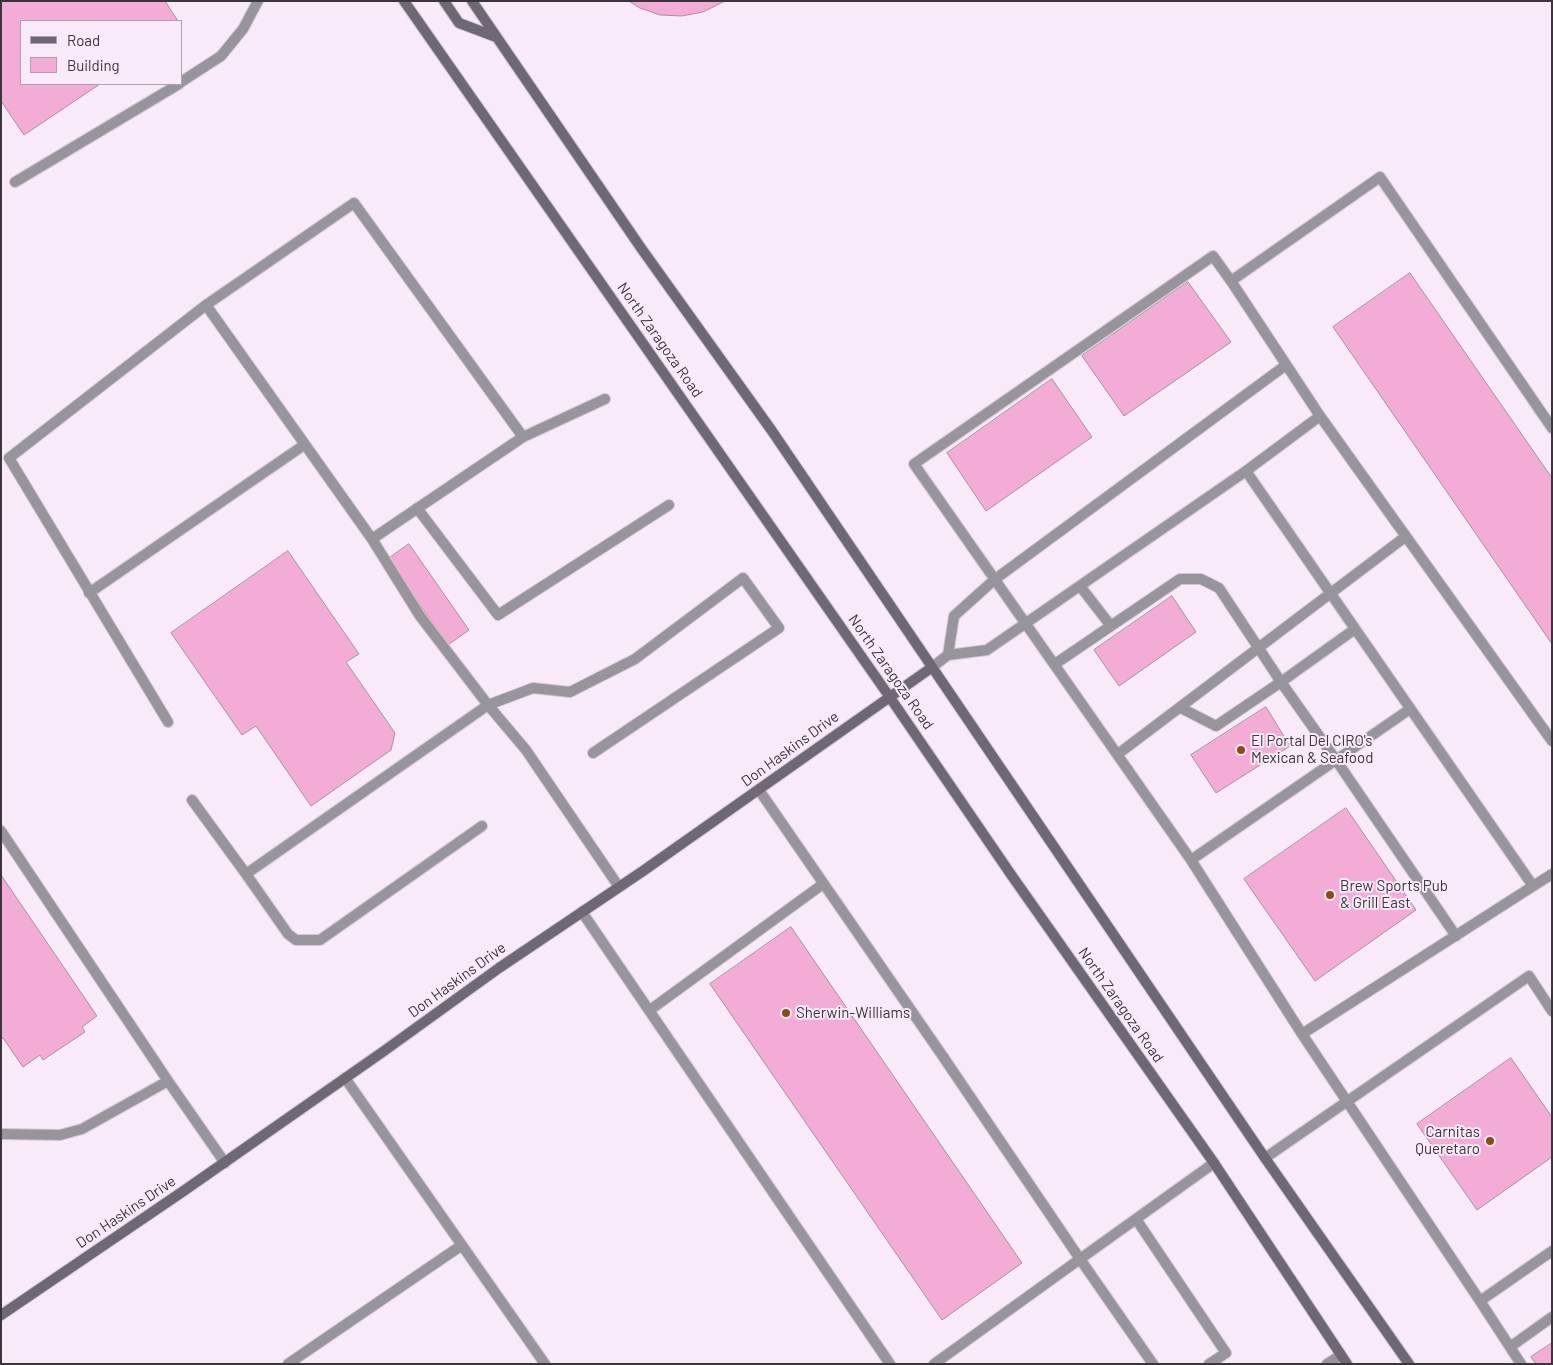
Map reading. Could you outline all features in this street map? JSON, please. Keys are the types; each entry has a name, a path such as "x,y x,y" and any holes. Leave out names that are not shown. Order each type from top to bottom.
{"main road":[{"name":"North Zaragoza Road","path":"404,1 889,696 1012,876 1214,1163 1347,1364"},
{"path":"444,1 459,23 496,37"},
{"path":"472,1 641,248 772,431 930,668 1408,1364"},
{"name":"Don Haskins Drive","path":"1,1315 225,1163 499,968 759,790 930,668"}],"lane":[{"path":"182,82 221,56 243,29 258,1"},
{"path":"15,182 177,85"},
{"path":"1231,281 1380,177 1552,428"},
{"path":"168,722 9,458 206,305 354,203 523,437"},
{"path":"1522,1364 1302,1034 1191,860 1055,664 1024,624 914,464 1213,256 1320,416 1552,741"},
{"path":"206,305 372,539 420,616 488,706 526,750 619,887"},
{"path":"948,655 954,616 994,580 1286,365"},
{"path":"372,539 523,437 605,398"},
{"path":"930,668 948,655 987,650 1246,471 1320,416"},
{"path":"89,593 304,445"},
{"path":"1246,471 1533,886"},
{"path":"417,508 498,615 669,505"},
{"path":"1118,754 1405,537"},
{"path":"246,874 488,706 533,688 570,692 635,659 743,578 779,628 593,753"},
{"path":"1055,664 1180,579 1201,579 1219,588 1258,649 1456,936"},
{"path":"1080,586 1111,626"},
{"path":"1181,708 1216,726 1355,628"},
{"path":"1191,860 1410,709"},
{"path":"759,790 1153,1364"},
{"path":"192,800 288,934 296,940 320,940 482,826"},
{"path":"1,831 225,1163"},
{"path":"1302,1034 1533,886 1550,880"},
{"path":"650,1010 823,884"},
{"path":"582,912 890,1364"},
{"path":"1265,1158 1529,976 1552,1011"},
{"path":"345,1078 545,1364"},
{"path":"1,1134 60,1134 82,1129 168,1081"},
{"path":"934,1364 1214,1163"},
{"path":"1136,1219 1226,1353 1209,1364"},
{"path":"288,1364 462,1245"},
{"path":"1480,1302 1552,1251"},
{"path":"1510,1346 1552,1317"},
{"path":"1327,1364 1341,1355"}],"building":[{"path":"1,1 165,1 177,20 20,20 20,85 99,85 24,135 1,101"},
{"path":"629,1 725,1 703,12 682,16 660,15 640,8"},
{"path":"1410,273 1552,478 1552,644 1333,327"},
{"path":"1188,282 1231,342 1124,416 1082,356"},
{"path":"1052,379 1092,437 986,511 947,453"},
{"path":"409,544 469,630 448,645 388,559"},
{"path":"288,551 359,654 346,662 395,733 391,750 311,806 256,726 242,735 171,633"},
{"path":"1172,596 1196,632 1119,686 1094,650"},
{"name":"El Portal Del CIRO's Mexican & Seafood","path":"1266,707 1290,746 1216,793 1191,755"},
{"name":"Brew Sports Pub & Grill East","path":"1346,808 1416,910 1315,981 1244,879"},
{"path":"1,875 97,1016 82,1027 85,1032 43,1060 40,1055 23,1067 3,1038 1,1039"},
{"path":"791,927 1022,1263 942,1320 710,984"},
{"name":"Carnitas Queretaro","path":"1511,1058 1552,1117 1552,1157 1477,1210 1417,1124"},
{"path":"1552,1343 1552,1364 1536,1364 1531,1357"}],"place":[{"name":"El Portal Del CIRO's Mexican & Seafood","path":"1241,750"},
{"name":"Brew Sports Pub & Grill East","path":"1330,895"},
{"name":"Sherwin-Williams","path":"786,1013"},
{"name":"Carnitas Queretaro","path":"1490,1141"}]}
